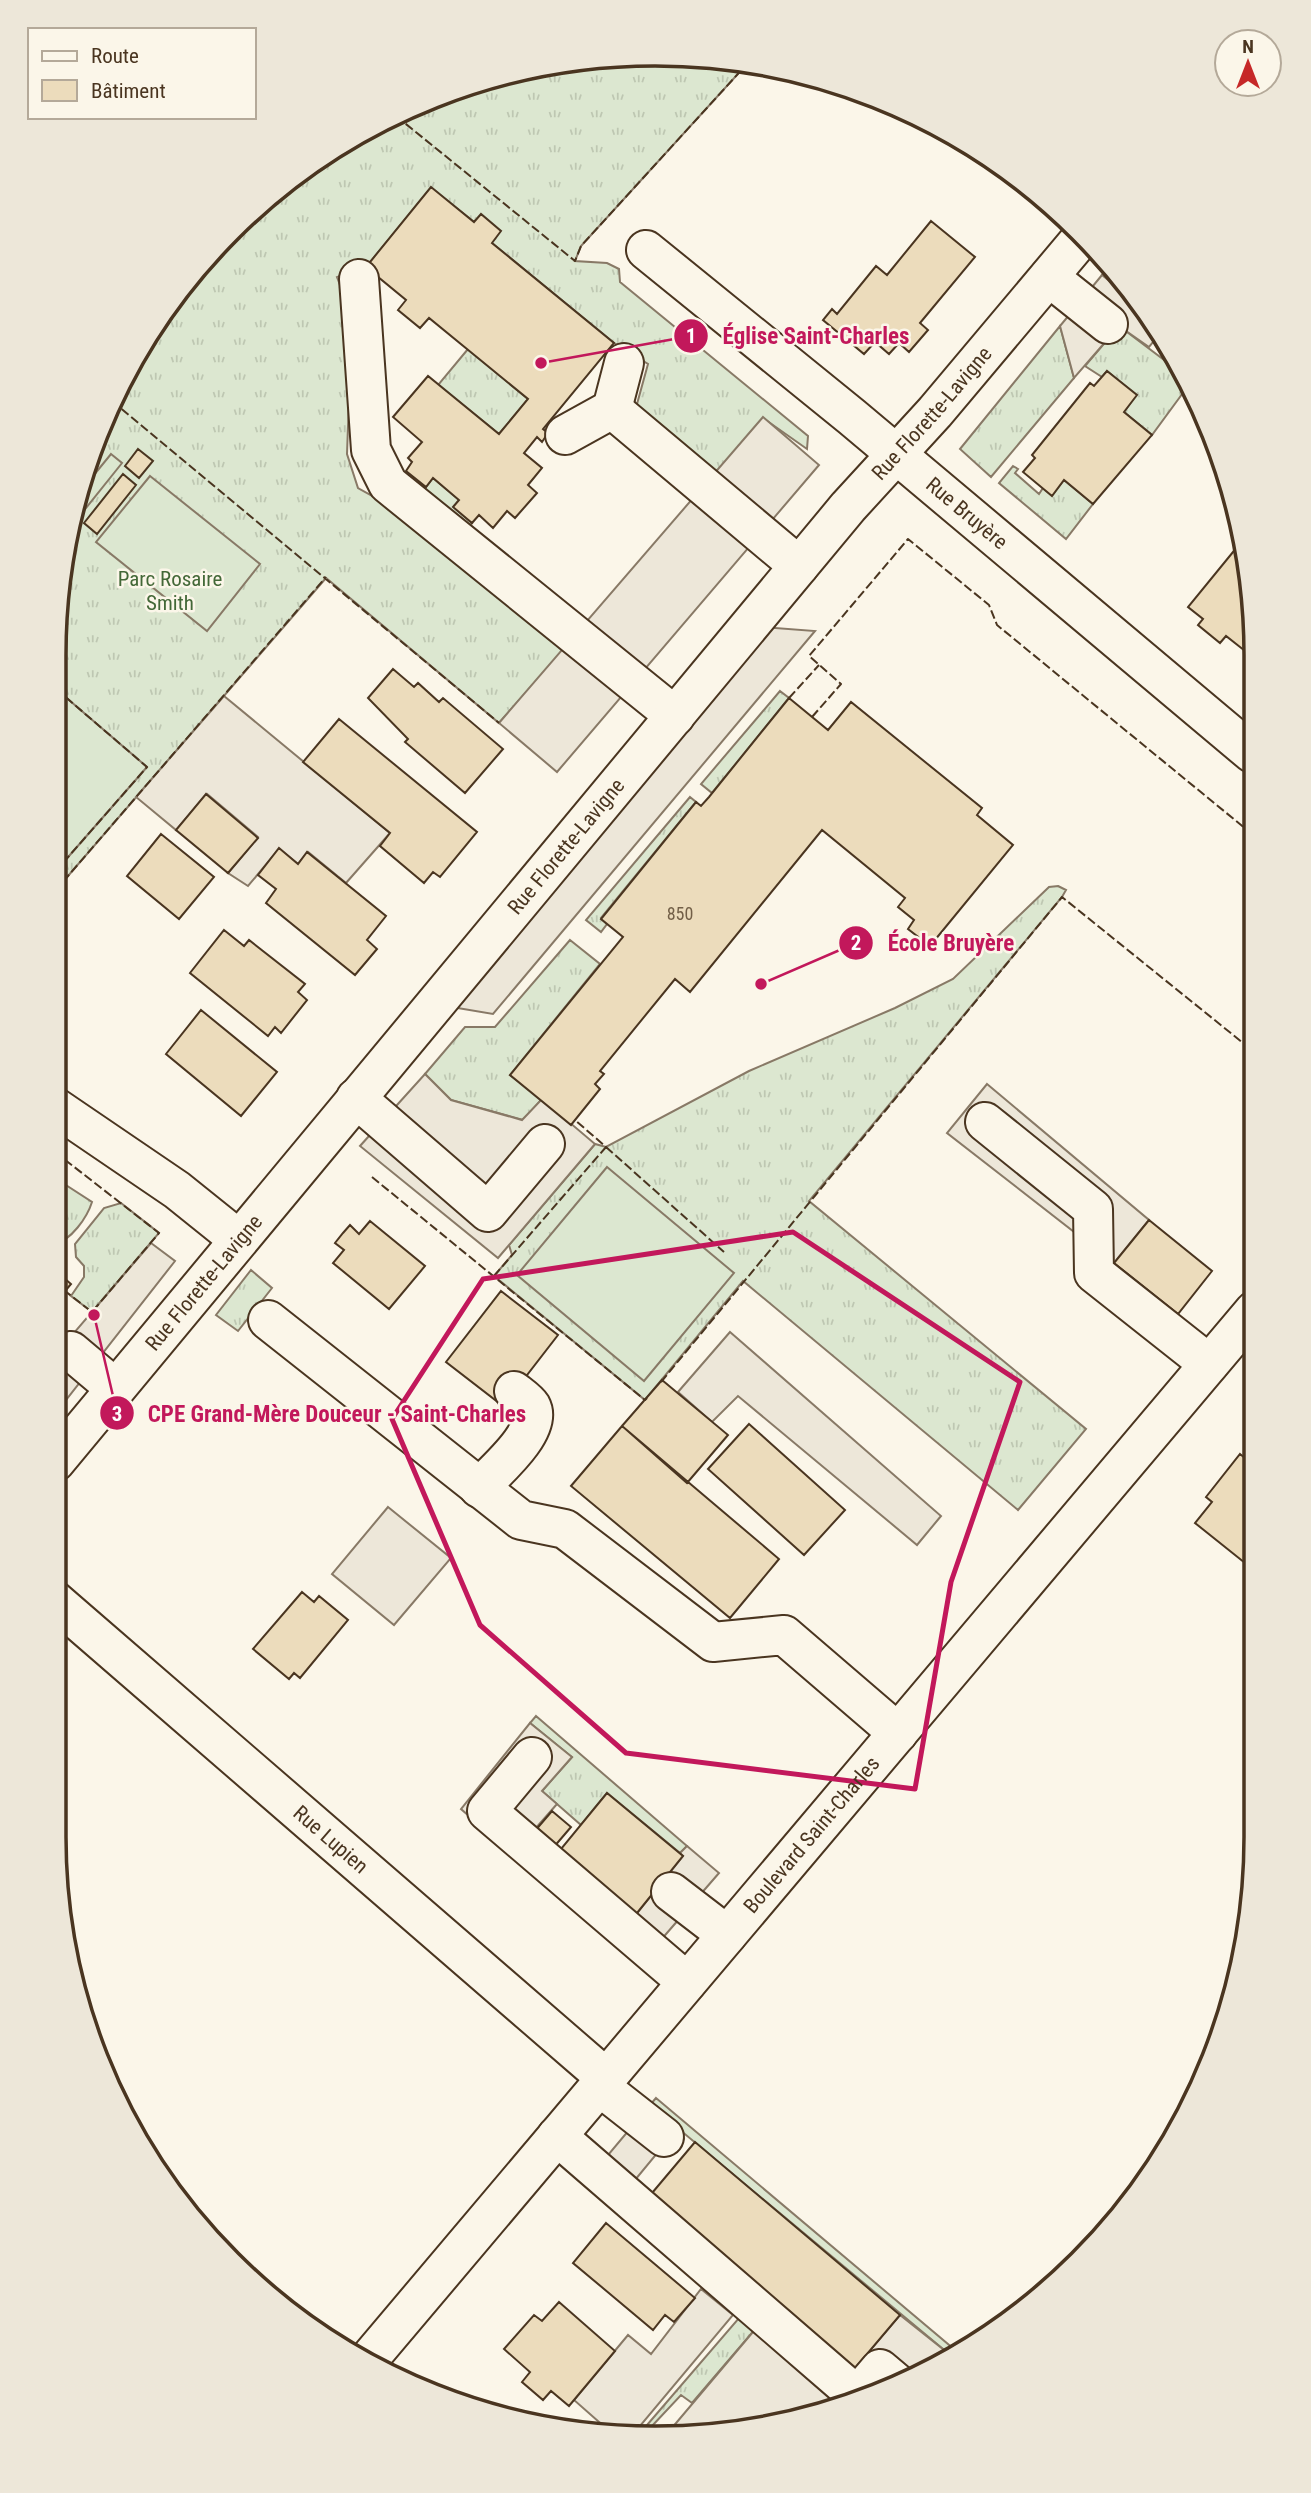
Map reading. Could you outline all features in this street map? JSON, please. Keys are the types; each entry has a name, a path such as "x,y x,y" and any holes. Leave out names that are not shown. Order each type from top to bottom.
{"street":[{"name":"Rue Florette-Lavigne","path":"66,1448 799,566 935,412 1076,244"},
{"name":"Rue Bruyère","path":"646,250 1244,746"},
{"path":"1049,277 1108,324"},
{"path":"359,279 371,450 388,484 675,716"},
{"path":"565,435 612,409 624,363"},
{"path":"612,409 799,566"},
{"path":"356,1098 488,1212 545,1144"},
{"path":"66,1114 177,1190 238,1239"},
{"path":"985,1122 1093,1209 1094,1273 1209,1364"},
{"path":"268,1320 521,1520 565,1529 713,1642 784,1635 898,1732"},
{"name":"Boulevard Saint-Charles","path":"373,2354 1244,1323"},
{"path":"71,1351 115,1388"},
{"path":"479,1489 523,1440 534,1420 531,1406 514,1391"},
{"name":"Rue Lupien","path":"66,1611 664,2137"},
{"path":"532,1757 487,1811 539,1846 687,1982"},
{"path":"671,1892 727,1935"},
{"path":"557,2136 853,2392"},
{"path":"866,2387 880,2369 890,2378"}],"highlighted area":[{"path":"793,1232 1020,1382 951,1582 915,1789 626,1753 480,1625 392,1419 483,1279"}],"green space":[{"name":"Parc Rosaire Smith","path":"656,66 739,73 581,246 575,261 607,263 619,269 620,282 808,436 807,449 763,418 712,479 634,415 648,364 614,343 492,243 474,222 431,188 366,267 337,277 352,316 347,454 358,488 403,513 568,645 499,723 326,578 66,878 68,617 78,541 87,503 111,430 145,361 188,297 213,267 239,239 297,188 361,145 430,111 503,87 579,72"},
{"path":"1060,326 1074,378 991,477 960,449"},
{"path":"1119,326 1166,362 1183,393 1152,435 1124,412 1136,395 1107,371 1102,377 1085,366"},
{"path":"468,349 528,399 499,434 438,385"},
{"path":"111,454 122,463 86,508 87,503 96,472"},
{"path":"1013,466 1018,469 1015,473 1039,494 1043,488 1052,495 1064,480 1093,504 1066,539 999,483"},
{"name":"Parc Rosaire Smith","path":"150,476 260,564 207,631 96,542"},
{"path":"433,478 459,500 454,507 472,523 462,534 413,493 421,483 426,487"},
{"path":"780,691 789,698 712,793 701,784"},
{"path":"66,697 147,767 66,859"},
{"path":"690,797 696,802 601,918 607,924 601,932 586,920"},
{"path":"1058,886 1066,890 1062,897 809,1201 1086,1429 1018,1510 743,1281 645,1400 494,1276 512,1255 509,1245 595,1144 606,1147 749,1071 895,1008 953,979 1049,887"},
{"path":"570,940 600,964 510,1075 542,1099 523,1120 451,1100 425,1074 465,1027 495,1027"},
{"path":"607,1167 734,1273 644,1381 517,1275"},
{"path":"66,1185 92,1202 78,1228 67,1238"},
{"path":"121,1203 159,1233 92,1312 71,1296 84,1277 84,1266 76,1257 75,1244 104,1208"},
{"path":"251,1270 272,1288 238,1331 216,1315"},
{"path":"536,1716 687,1846 680,1853 607,1793 581,1825 542,1791 572,1757 530,1723"},
{"path":"656,2098 951,2347 945,2351 650,2105"},
{"path":"745,2311 757,2327 692,2403 681,2395 652,2426 646,2426"}],"shaded area":[{"path":"1102,275 1123,297 1154,341 1149,347 1119,326 1074,378 1060,326"},
{"path":"763,417 819,465 557,772 499,723"},
{"path":"749,626 815,631 493,1014 434,1004"},
{"path":"224,696 390,833 346,883 308,852 298,864 279,849 248,886 228,873 258,837 207,794 176,830 136,797"},
{"path":"425,1074 451,1100 522,1120 542,1099 595,1144 498,1258 360,1146"},
{"path":"987,1084 1149,1220 1114,1263 947,1133"},
{"path":"151,1243 175,1261 66,1400 66,1342"},
{"path":"730,1332 941,1516 917,1545 738,1396 712,1422 678,1392"},
{"path":"388,1507 451,1558 394,1625 332,1574"},
{"path":"530,1723 572,1757 542,1791 557,1804 513,1854 461,1809"},
{"path":"687,1846 719,1873 660,1941 633,1918 683,1856 680,1853"},
{"path":"650,2105 678,2128 616,2203 587,2180"},
{"path":"701,2289 733,2315 640,2426 600,2423 574,2400 628,2335 651,2354"},
{"path":"774,2307 851,2372 900,2315 945,2351 881,2382 808,2406 732,2421 674,2426"}],"building":[{"path":"431,187 474,222 481,214 501,231 492,243 614,343 543,429 548,433 542,442 537,437 524,453 542,468 528,485 537,493 515,518 507,511 493,528 479,515 472,523 453,507 459,500 433,478 426,487 406,471 412,462 408,458 422,442 393,417 428,376 499,434 528,399 429,318 420,328 398,310 406,300 366,267"},
{"path":"931,221 975,257 920,323 928,330 909,352 899,343 889,354 875,342 864,354 823,320 832,309 837,314 876,266 887,275"},
{"path":"1107,371 1137,395 1124,412 1152,435 1093,504 1064,480 1052,496 1023,472 1035,458 1032,455 1090,383 1094,386"},
{"path":"138,449 153,461 139,478 125,466"},
{"path":"123,474 136,485 97,534 84,523"},
{"path":"1234,550 1243,617 1244,650 1226,636 1220,643 1198,625 1203,619 1188,607"},
{"path":"393,669 414,687 418,683 439,702 443,698 503,749 465,793 405,742 408,739 368,698"},
{"path":"789,698 828,730 851,702 982,808 977,815 1013,845 930,946 908,929 914,920 898,907 905,898 822,830 690,992 675,979 600,1071 604,1074 595,1084 600,1089 571,1125 510,1075 623,937 601,919 696,802 701,806"},
{"path":"339,719 477,832 440,877 433,872 424,883 380,846 390,833 303,762"},
{"path":"206,794 258,838 228,873 176,830"},
{"path":"161,834 214,877 179,919 127,876"},
{"path":"279,848 298,864 307,852 386,916 367,940 377,949 355,975 266,903 276,889 258,875"},
{"path":"224,930 244,946 249,940 305,984 298,992 307,1000 281,1033 275,1027 268,1036 190,973"},
{"path":"201,1010 277,1072 241,1116 166,1054"},
{"path":"1149,1220 1212,1271 1178,1314 1114,1263"},
{"path":"370,1221 425,1266 389,1309 333,1263 344,1250 335,1243 350,1225 359,1234"},
{"path":"501,1291 558,1335 503,1406 446,1362"},
{"path":"662,1380 728,1435 687,1483 622,1426"},
{"path":"749,1424 845,1510 804,1555 708,1469"},
{"path":"622,1426 779,1559 730,1618 571,1486"},
{"path":"1240,1454 1244,1457 1244,1562 1195,1523 1212,1502 1206,1497"},
{"path":"302,1592 314,1602 319,1596 348,1620 300,1678 294,1673 289,1679 253,1649"},
{"path":"607,1793 683,1856 633,1918 556,1855"},
{"path":"552,1811 571,1827 553,1848 534,1832"},
{"path":"695,2142 900,2315 851,2373 647,2199"},
{"path":"606,2223 695,2298 674,2322 665,2315 653,2330 573,2263"},
{"path":"559,2302 615,2351 569,2406 551,2391 543,2400 522,2382 530,2372 504,2349 534,2315 542,2321"}],"fence":[{"path":"404,123 575,261 581,246 739,73"},
{"path":"121,408 499,723"},
{"path":"812,717 841,684 809,656 908,539 989,605 997,625 1244,827"},
{"path":"66,878 326,577"},
{"path":"789,698 819,665"},
{"path":"66,697 147,767 66,859"},
{"path":"661,1382 1062,897 1244,1044"},
{"path":"494,1276 606,1147 575,1120"},
{"path":"606,1147 724,1252"},
{"path":"66,1161 159,1233 92,1312 66,1292"},
{"path":"372,1177 645,1400 647,1398"}],"place":[{"name":"Église Saint-Charles","path":"541,363"},
{"name":"École Bruyère","path":"761,984"},
{"name":"CPE Grand-Mère Douceur - Saint-Charles","path":"94,1315"}]}
